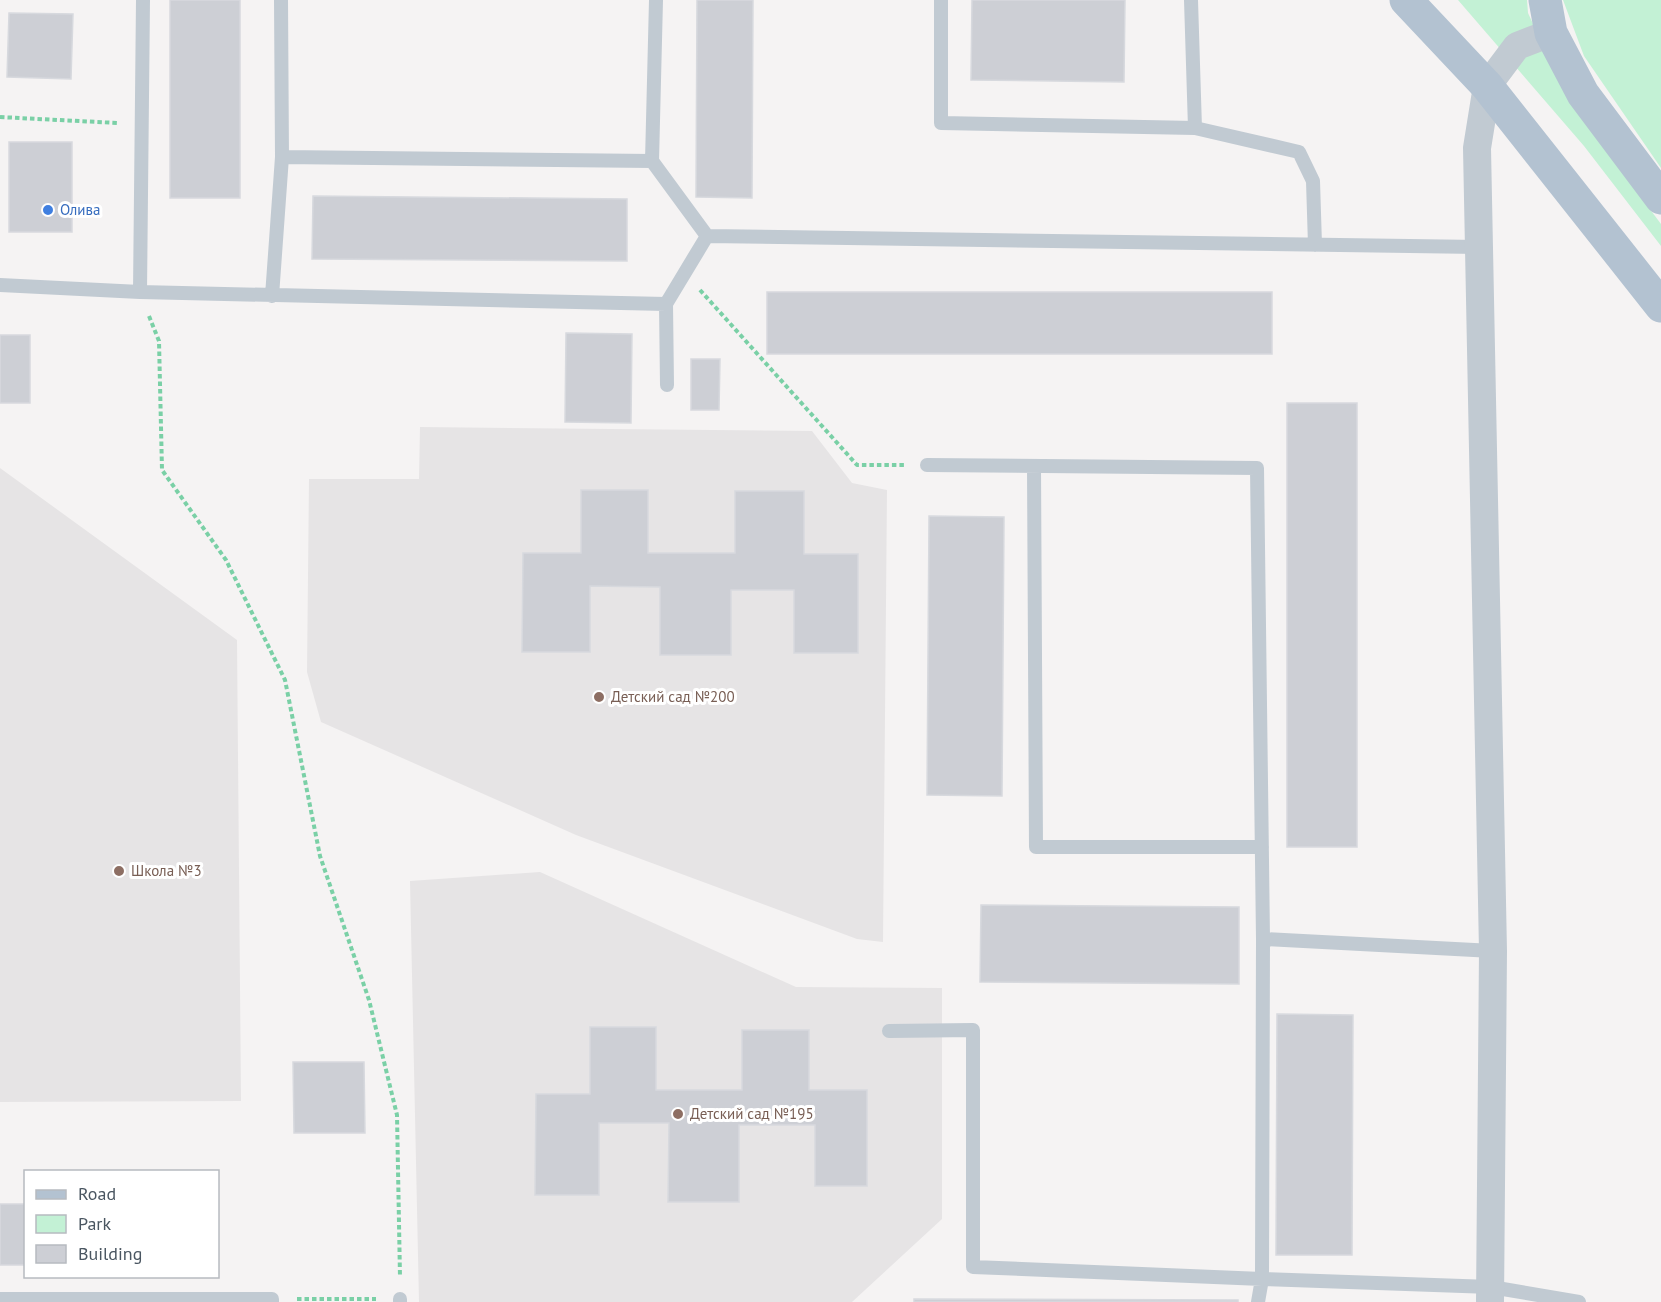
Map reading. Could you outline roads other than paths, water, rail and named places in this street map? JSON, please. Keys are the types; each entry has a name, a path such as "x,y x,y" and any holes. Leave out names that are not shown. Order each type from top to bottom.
{"main road":[{"path":"1406,0 1486,86 1661,306"},
{"path":"1545,0 1551,33 1583,94 1661,198"}],"street":[{"path":"1491,1294 1493,951 1477,148 1486,86 1517,46 1551,33"}],"lane":[{"path":"140,292 143,0"},
{"path":"272,296 282,157 281,0"},
{"path":"656,0 652,161 707,236"},
{"path":"941,0 941,123 1195,128 1299,152 1313,182 1315,245"},
{"path":"1191,0 1195,128"},
{"path":"282,157 652,161"},
{"path":"707,236 1479,247"},
{"path":"667,385 666,304 707,236"},
{"path":"0,285 272,296 666,304"},
{"path":"927,465 1257,468 1263,939 1262,1279 1258,1302"},
{"path":"1035,466 1036,847 1262,847"},
{"path":"1263,939 1493,951"},
{"path":"889,1031 973,1030 973,1267 1262,1279 1577,1302"},
{"path":"0,1299 272,1301"}],"place":[{"name":"Олива","path":"48,210"},
{"name":"Детский сад №200","path":"599,697"},
{"name":"Школа №3","path":"119,871"},
{"name":"Детский сад №195","path":"678,1114"}]}
